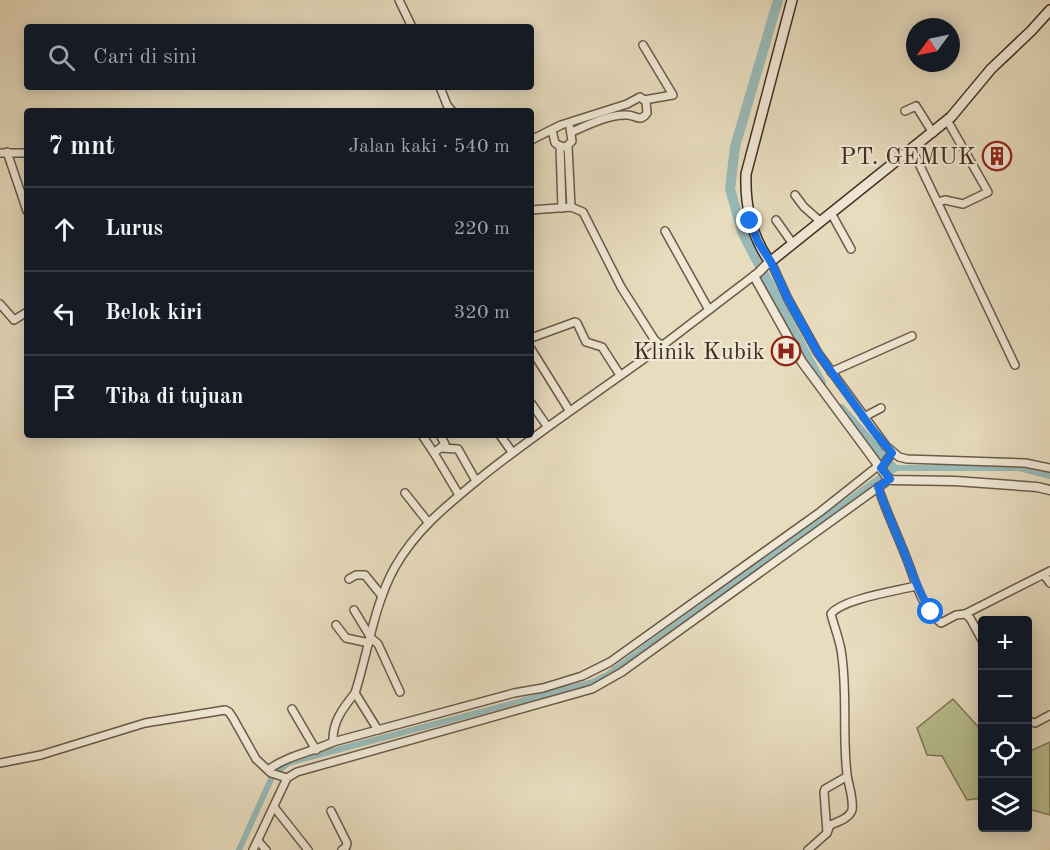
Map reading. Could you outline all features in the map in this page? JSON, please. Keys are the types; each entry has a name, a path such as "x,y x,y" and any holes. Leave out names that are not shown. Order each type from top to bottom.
{"main road":[{"path":"792,0 746,174 745,194 750,221 769,263 933,133 991,69 1050,10"}],"street":[{"path":"399,0 411,24"},
{"path":"534,139 557,126 627,104 640,97 644,100 673,95 643,45"},
{"path":"441,90 450,108"},
{"path":"572,132 610,117 629,114 637,119 644,117 647,108 644,100"},
{"path":"627,104 629,114"},
{"path":"905,111 916,106 933,133"},
{"path":"938,202 945,200 963,204 984,196 988,192 947,120"},
{"path":"564,146 572,141 572,132 566,124"},
{"path":"552,130 555,143 564,146"},
{"path":"564,146 571,207"},
{"path":"562,208 564,146"},
{"path":"912,149 1014,365"},
{"path":"24,153 3,152 24,204"},
{"path":"795,195 804,207 821,222"},
{"path":"534,210 571,207 583,212 634,309 654,339 663,345"},
{"path":"831,213 851,249"},
{"path":"776,220 793,244"},
{"path":"665,231 709,310"},
{"path":"534,436 663,345 769,263 813,344 891,454 908,459 1024,463 1050,468"},
{"path":"756,274 802,362 883,471"},
{"path":"0,304 14,320 24,314"},
{"path":"534,337 577,323 586,342 602,347 620,375"},
{"path":"831,372 912,336"},
{"path":"534,354 569,410"},
{"path":"534,407 547,426"},
{"path":"864,417 881,408"},
{"path":"424,438 459,495"},
{"path":"434,453 445,444 442,438"},
{"path":"503,438 512,452"},
{"path":"333,742 332,730 355,693 382,596 395,566 417,533 428,522 531,438"},
{"path":"441,448 458,449 476,481"},
{"path":"891,454 878,487 916,586 939,622 965,614 1047,573 1050,583"},
{"path":"270,772 275,764 333,742 514,693 543,688 594,670 633,645 820,512 883,471 1050,490"},
{"path":"0,763 41,755 145,723 225,710 233,718 256,759 270,772 286,777 592,689 631,666 878,487"},
{"path":"405,493 428,522"},
{"path":"349,579 356,575 365,575 382,596"},
{"path":"808,850 827,833 830,825 845,818 851,812 850,785 846,777 841,650 831,614 837,608 859,598 916,586"},
{"path":"354,610 370,640"},
{"path":"965,614 970,618 978,633"},
{"path":"336,625 346,638 370,640 378,644 400,692"},
{"path":"355,693 378,730"},
{"path":"292,709 316,750"},
{"path":"1032,722 1035,723 1050,715"},
{"path":"253,850 286,777"},
{"path":"827,833 825,789 846,777"},
{"path":"274,807 308,850"},
{"path":"332,811 347,843 342,850"},
{"path":"258,841 266,850"}],"green space":[{"path":"953,699 978,727 978,799 967,800 942,756 927,755 917,728"},
{"path":"1050,742 1050,815 1032,810 1032,750"}],"waterway":[{"path":"778,0 735,147 730,189 743,234 821,383"},
{"path":"841,409 893,468"},
{"path":"239,850 272,777 288,763 593,682 607,675 893,468 1019,468 1050,476"}],"place":[{"name":"PT. GEMUK","path":"997,156"},
{"name":"Klinik Kubik","path":"786,351"}],"route":[{"path":"750,221 758,242 771,262 788,299 818,353 872,429 892,453 881,468 890,479 878,487 916,586 931,612"}]}
